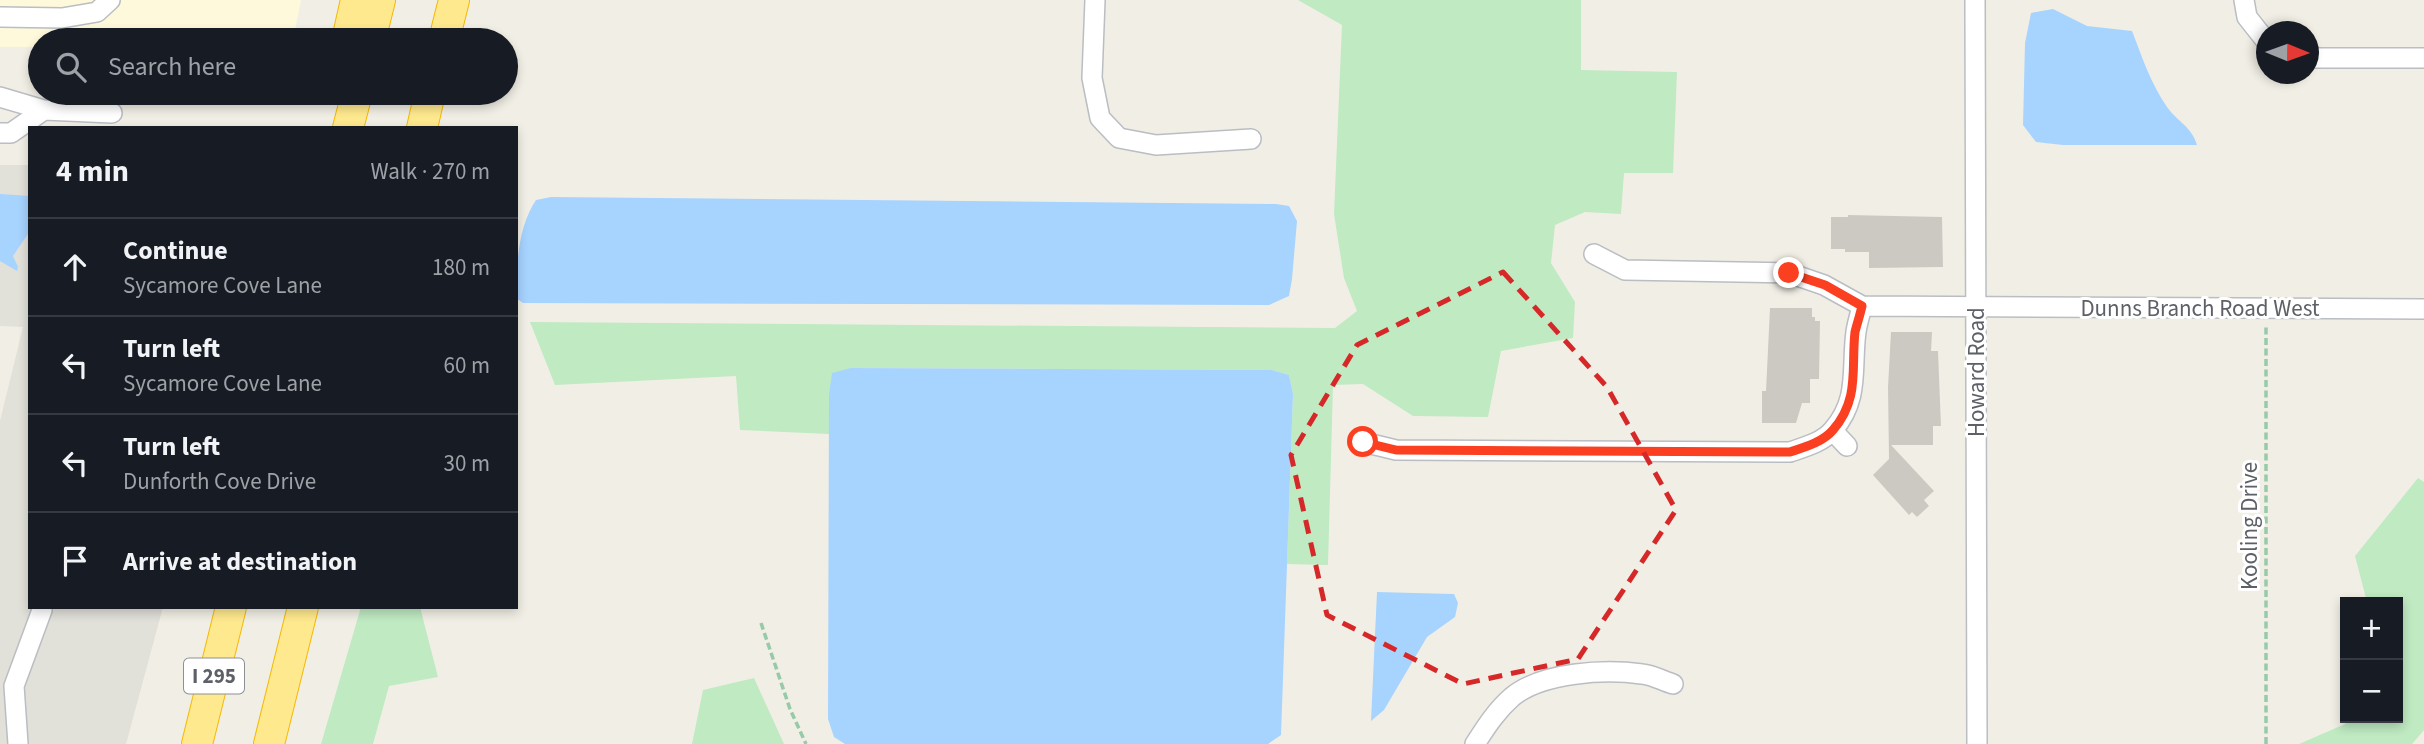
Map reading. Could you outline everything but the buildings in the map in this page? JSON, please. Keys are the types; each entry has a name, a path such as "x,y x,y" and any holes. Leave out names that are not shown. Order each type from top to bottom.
{"highway":[{"path":"350,28 356,0"},
{"path":"373,28 380,0"},
{"path":"447,28 454,0"},
{"path":"328,126 333,105"},
{"path":"349,126 354,105"},
{"path":"422,126 427,105"},
{"name":"I 295","path":"197,744 231,609"},
{"path":"269,744 303,609"}],"street":[{"path":"0,17 62,18 97,12 110,0"},
{"path":"1095,0 1092,78 1100,118 1119,138 1156,145 1251,139"},
{"name":"Howard Road","path":"1975,0 1977,744"},
{"path":"2244,0 2247,17 2256,28"},
{"path":"2319,58 2424,58"},
{"path":"0,97 44,110 112,113"},
{"path":"0,133 11,132 44,110"},
{"path":"1363,442 1396,450 1790,452 1816,442 1833,431 1844,413 1854,386 1856,331 1862,306 1825,285 1789,273 1625,270 1594,254"},
{"name":"Dunns Branch Road West","path":"1862,306 2424,309"},
{"path":"1833,431 1847,446"},
{"path":"18,744 14,686 43,610"},
{"path":"1475,744 1490,720 1514,696 1539,682 1571,673 1644,674 1673,684"}],"path":[{"name":"Kooling Drive","path":"2266,309 2266,744"},
{"path":"761,623 790,709 806,744"}],"highlighted area":[{"path":"1503,272 1607,387 1676,510 1578,659 1463,684 1327,615 1291,455 1357,345"}],"shaded area":[{"path":"0,0 301,0 295,28 28,28 28,47 0,47"},
{"path":"0,165 28,165 28,609 162,609 126,744 0,744 0,421 23,327 0,326"}],"green space":[{"path":"1298,0 1581,0 1581,70 1677,72 1673,173 1624,173 1621,214 1585,212 1555,225 1551,263 1575,302 1573,338 1501,351 1488,417 1413,416 1363,384 1333,385 1328,565 1287,564 1293,394 1289,375 1272,370 851,368 829,395 829,434 740,430 736,376 555,385 530,322 1335,328 1357,311 1344,278 1334,214 1342,25"},
{"path":"2418,478 2424,482 2424,730 2412,744 2299,744 2346,723 2403,723 2403,597 2366,597 2355,556"},
{"path":"360,609 421,609 438,677 389,686 373,744 321,744"},
{"path":"754,678 784,744 692,744 703,690"}],"water":[{"path":"2053,9 2087,26 2132,31 2161,98 2192,133 2197,145 2063,145 2036,142 2023,125 2025,43 2031,13"},
{"path":"0,194 28,196 28,234 13,256 17,271 0,261"},
{"path":"551,197 1276,204 1289,206 1297,221 1289,296 1269,305 523,303 518,299 518,260 525,222 536,200"},
{"path":"851,368 1272,370 1289,375 1293,394 1281,735 1268,744 845,744 834,737 828,719 829,395 832,373"},
{"path":"1377,592 1454,594 1458,603 1455,617 1427,637 1384,710 1371,721"}],"route":[{"path":"1363,442 1396,450 1790,452 1816,442 1833,431 1844,413 1854,386 1856,331 1862,306 1825,285 1789,273"}]}
